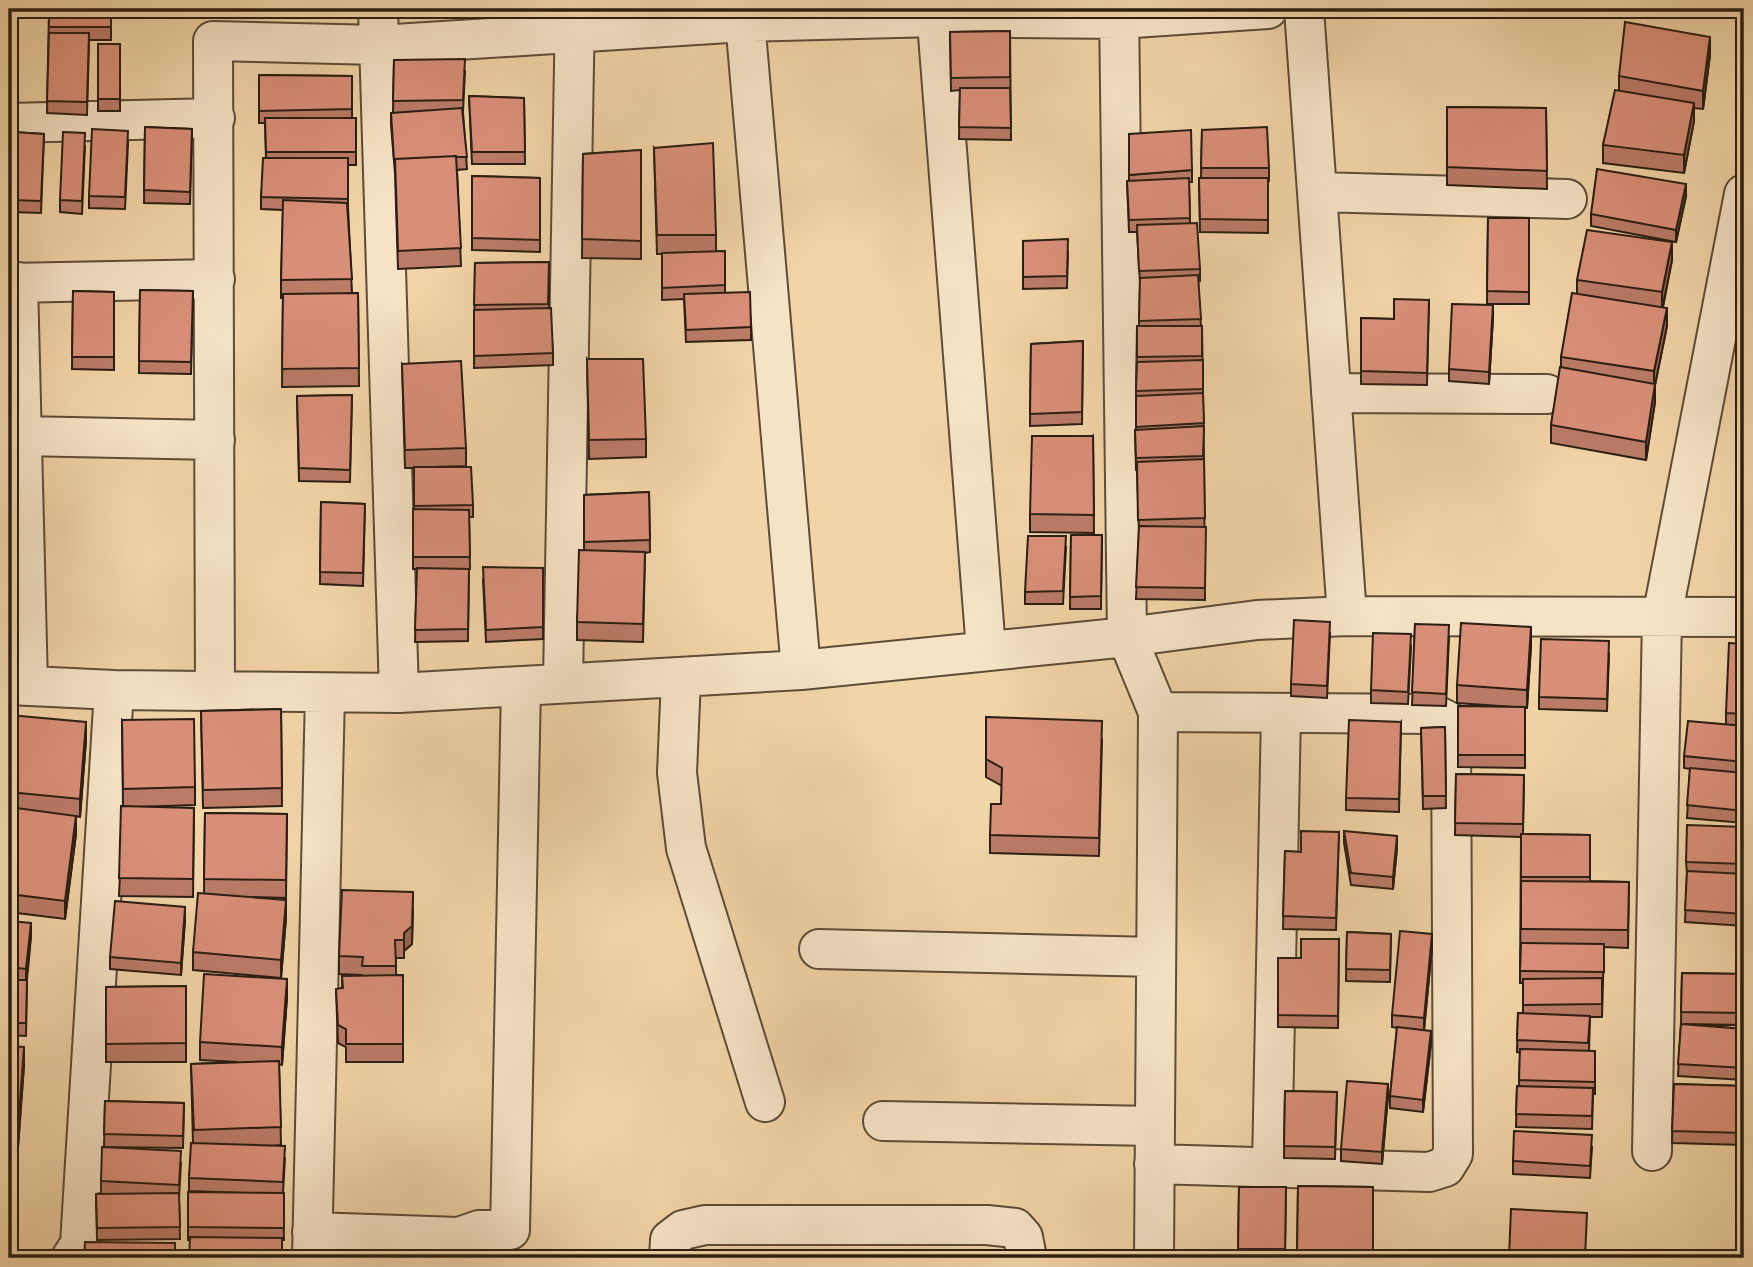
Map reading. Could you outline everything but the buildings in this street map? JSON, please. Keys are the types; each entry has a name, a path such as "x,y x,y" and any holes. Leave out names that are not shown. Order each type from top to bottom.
{"street":[{"path":"215,692 213,41 379,27 744,15 1119,14 1268,9"},
{"path":"1304,9 1347,616"},
{"path":"936,13 986,650"},
{"path":"1119,14 1127,637 1158,712 1154,1258"},
{"path":"744,15 801,670"},
{"path":"563,682 575,21"},
{"path":"379,27 399,693"},
{"path":"9,123 215,118"},
{"path":"1317,192 1567,199"},
{"path":"1652,1151 1662,617 1744,194"},
{"path":"215,279 14,283 22,436 18,686 215,692 399,693 801,670 1127,637 1257,620 1347,616 1744,617"},
{"path":"1331,393 1548,394"},
{"path":"22,436 215,440"},
{"path":"681,678 677,773 686,848 765,1102"},
{"path":"325,692 312,1245 459,1237 480,1230 510,1230 521,687"},
{"path":"71,1258 80,1244 114,690"},
{"path":"1154,1164 1429,1172 1444,1167 1453,1154 1451,733 1448,721 1434,714 1158,712"},
{"path":"1272,1167 1281,713"},
{"path":"819,949 1156,957"},
{"path":"883,1121 1155,1126"},
{"path":"669,1258 670,1240 683,1230 705,1225 974,1225 1015,1228 1023,1237 1027,1258"}]}
